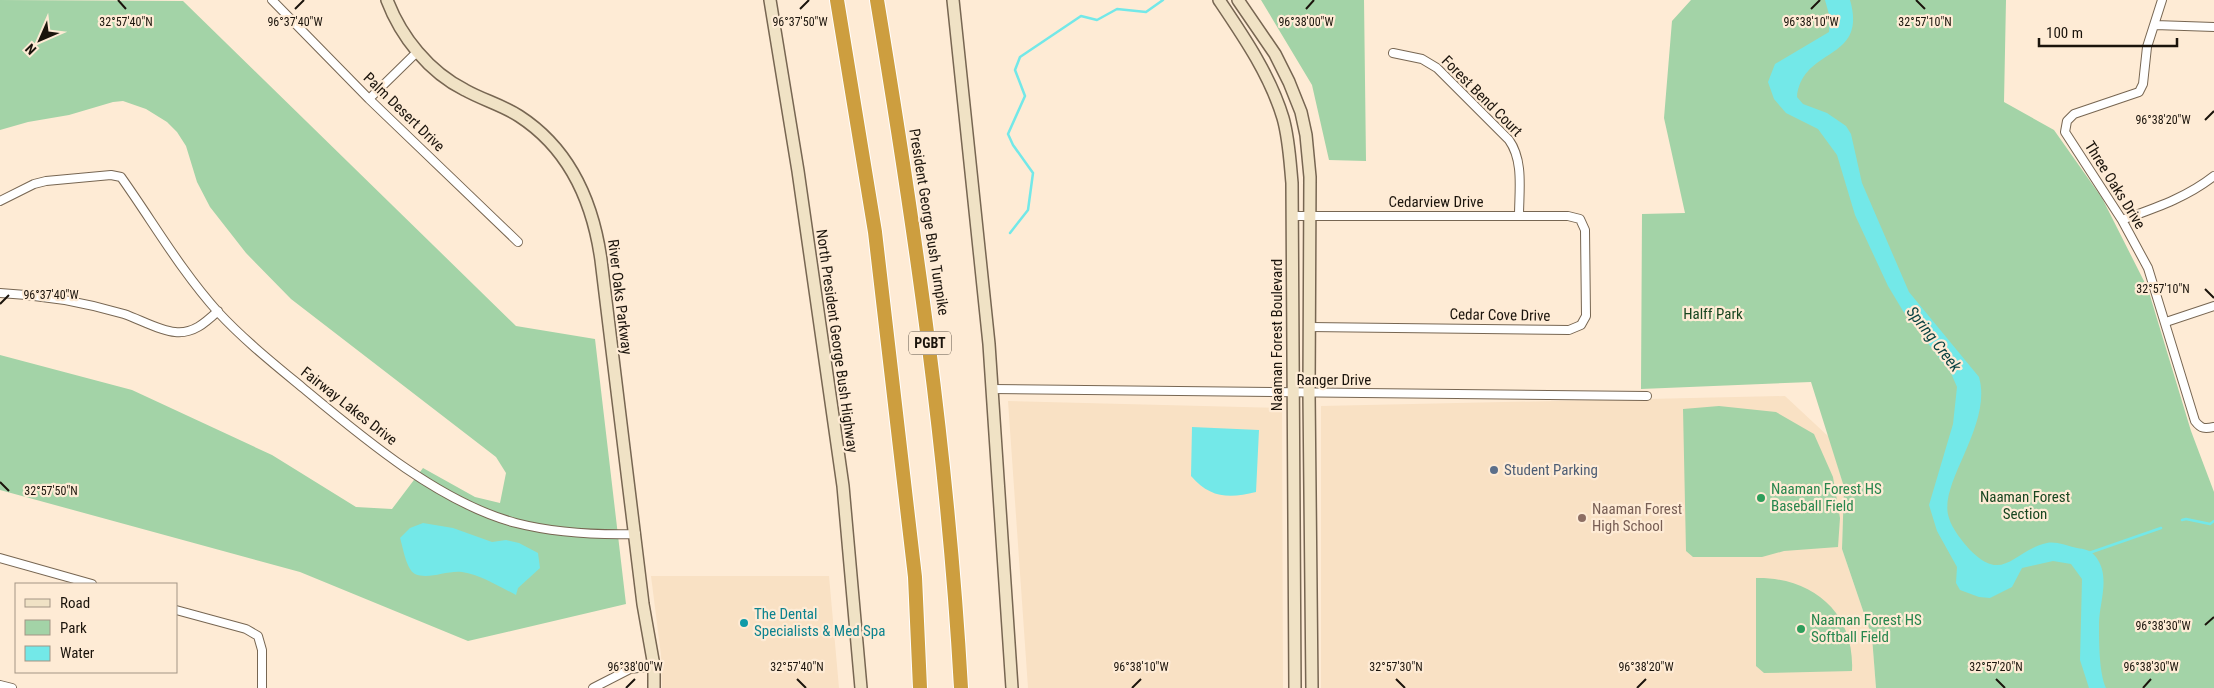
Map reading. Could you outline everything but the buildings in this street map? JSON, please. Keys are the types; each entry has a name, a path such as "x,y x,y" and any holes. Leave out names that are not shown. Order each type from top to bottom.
{"highway":[{"name":"PGBT","path":"837,0 875,232 915,577 920,688"},
{"name":"President George Bush Turnpike","path":"877,0 919,261 935,385 950,535 961,688"}],"main road":[{"name":"River Oaks Parkway","path":"387,0 400,28 417,52 440,73 464,90 491,101 537,129 565,162 590,205 598,236 636,534 643,604 654,666 654,688"},
{"name":"North President George Bush Highway","path":"770,0 798,171 843,486 861,688"},
{"path":"954,0 989,344 1012,688"},
{"path":"1238,0 1276,57 1298,105 1306,134 1310,177 1308,393 1312,688"},
{"name":"Naaman Forest Boulevard","path":"1221,4 1261,66 1280,111 1289,146 1292,216 1295,688"},
{"path":"1261,66 1276,57"}],"street":[{"name":"Palm Desert Drive","path":"272,0 369,99 518,242"},
{"name":"Three Oaks Drive","path":"2162,0 2147,47 2143,84 2139,92 2074,114 2067,121 2065,132 2122,220 2148,268 2195,421 2200,427 2207,429 2214,427"},
{"path":"2155,25 2214,27"},
{"path":"369,99 417,52"},
{"name":"Forest Bend Court","path":"1393,54 1422,59 1437,68 1509,140 1517,151 1519,216"},
{"name":"Fairway Lakes Drive","path":"0,201 34,184 46,181 111,175 121,177 173,254 218,311 252,345 331,411 441,491 475,508 515,522 586,534 636,534"},
{"path":"2122,220 2176,200 2196,190 2214,176"},
{"name":"Cedarview Drive","path":"1292,216 1568,216 1580,219"},
{"name":"Cedar Cove Drive","path":"1308,327 1568,330 1581,326 1586,316 1585,230 1580,219"},
{"path":"0,293 37,295 88,304 140,319 174,332 196,329 218,311"},
{"path":"2166,322 2214,306"},
{"name":"Ranger Drive","path":"991,389 1292,394 1647,396"},
{"path":"0,558 88,583"},
{"path":"178,611 246,629 258,636 262,650 262,688"},
{"path":"593,688 630,669 654,666"},
{"path":"0,685 12,688"}],"shaded area":[{"name":"Naaman Forest High School","path":"1785,396 1829,437 1844,487 1842,549 1872,637 1876,688 1321,688 1321,406"},
{"path":"1008,401 1282,408 1283,688 1028,688"},
{"path":"651,576 829,576 839,688 662,688 661,655"}],"green space":[{"path":"0,0 183,1 516,326 595,339 626,604 468,641 300,572 0,490 0,355 132,390 272,455 356,507 392,509 423,468 475,497 500,503 506,473 496,457 291,299 246,253 210,207 197,182 186,146 177,132 167,122 146,109 123,101 0,130"},
{"path":"1261,0 1364,0 1366,161 1329,160 1312,85"},
{"name":"Naaman Forest Section","path":"1691,0 2006,0 2004,102 2054,130 2102,198 2148,289 2191,431 2214,492 2214,688 1876,688 1872,637 1842,549 1844,487 1811,382 1641,389 1642,214 1685,213 1664,118 1672,21"},
{"name":"Naaman Forest HS Baseball Field","path":"1719,406 1776,412 1814,434 1833,477 1840,518 1838,547 1784,551 1762,557 1693,557 1686,551 1683,409"},
{"name":"Naaman Forest HS Softball Field","path":"1756,578 1776,579 1795,584 1812,591 1826,602 1838,615 1846,631 1851,650 1852,671 1764,673 1756,666"}],"water":[{"name":"Spring Creek","path":"1825,0 1850,0 1853,20 1850,34 1832,53 1810,69 1801,81 1797,97 1803,104 1827,113 1846,126 1851,134 1862,183 1909,292 1979,377 1981,396 1979,415 1951,489 1947,504 1950,522 1970,550 1982,560 1991,564 2000,565 2008,562 2035,547 2047,543 2058,543 2085,549 2096,557 2103,573 2104,581 2099,616 2099,639 2101,666 2106,688 2089,688 2080,660 2082,579 2071,564 2053,561 2022,568 2012,587 1990,598 1979,597 1960,590 1956,583 1957,567 1937,531 1929,505 1953,424 1957,387 1951,373 1903,311 1888,286 1855,215 1837,155 1818,129 1786,113 1774,99 1768,82 1775,64 1829,32 1830,18"},
{"path":"1192,427 1259,430 1256,492 1237,496 1220,495 1205,489 1191,476"},
{"path":"423,523 453,528 492,542 506,540 519,543 538,553 540,568 518,588 516,595 469,573 450,572 420,576 409,568 400,538 410,528"}],"waterway":[{"path":"1010,233 1028,210 1033,173 1013,145 1008,134 1025,96 1015,70 1020,57 1081,16 1097,20 1117,9 1146,12 1163,0"},
{"path":"2182,520 2186,519 2210,524 2214,521"},
{"path":"2089,553 2161,528"}],"place":[{"name":"Student Parking","path":"1494,470"},
{"name":"Naaman Forest HS Baseball Field","path":"1761,498"},
{"name":"Naaman Forest High School","path":"1582,518"},
{"name":"The Dental Specialists & Med Spa","path":"744,623"},
{"name":"Naaman Forest HS Softball Field","path":"1801,629"}],"park label":[{"name":"Halff Park","path":"1713,314"}]}
